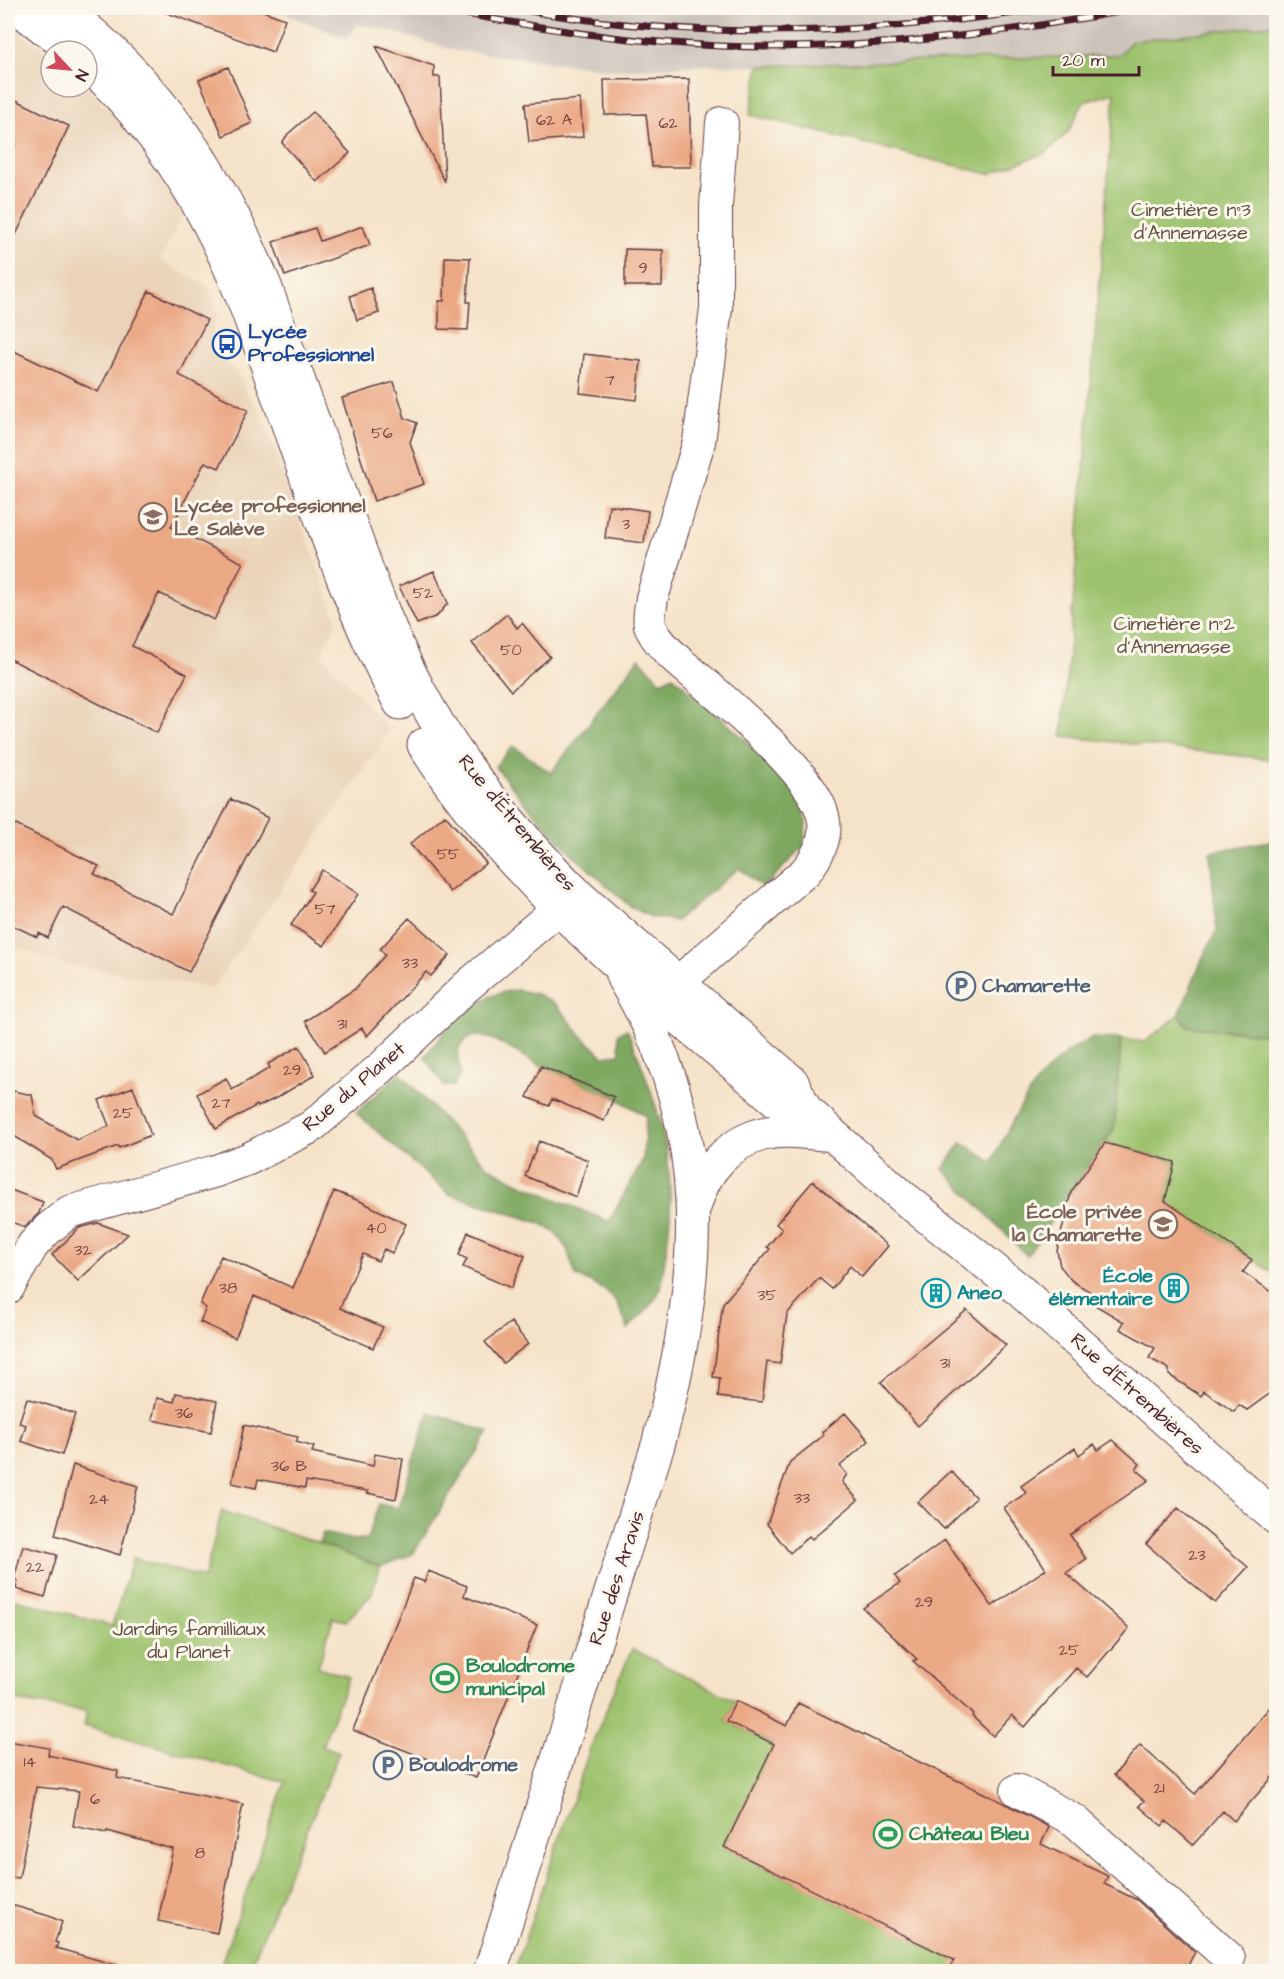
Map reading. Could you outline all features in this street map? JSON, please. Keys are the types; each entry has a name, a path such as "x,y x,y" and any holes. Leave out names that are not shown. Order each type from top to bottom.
{"main road":[{"path":"18,8 58,39"},
{"name":"Rue d'Étrembières","path":"61,8 108,48 140,80 195,150 228,205 265,286 389,628 434,718 479,783 557,874 606,920 669,991 777,1101 805,1109 832,1136 903,1198 1025,1295 1276,1518"},
{"name":"Rue d'Étrembières","path":"99,75 147,128 180,174 208,221 247,310 371,645 415,730 458,795 558,909 607,955 669,991"},
{"path":"607,955 646,1020 675,1092 688,1150 694,1210"},
{"path":"694,1210 698,1194 713,1166 737,1145 775,1132 832,1136"},
{"name":"Rue des Aravis","path":"490,1971 668,1408 684,1328 694,1210"}],"street":[{"path":"669,991 806,871 818,855 825,823 819,801 797,771 731,707 676,659 651,627 649,615 652,598 699,442 710,370 716,308 716,206 722,123"},
{"name":"Rue du Planet","path":"8,1288 33,1245 69,1212 216,1171 248,1159 311,1127 382,1068 466,987 558,909"},
{"path":"1017,1790 1074,1820 1229,1958"}],"shaded area":[{"path":"272,8 1276,8 1276,24 1133,41 1119,55 759,66 708,65 616,70 454,50 383,29 357,25 347,39"},
{"name":"Lycée professionnel Le Salève","path":"8,22 39,47 39,99 97,99 120,121 161,178 183,214 160,261 209,287 217,313 213,335 222,359 238,373 246,393 261,413 337,621 321,653 390,731 213,988 63,964 8,944"}],"green space":[{"path":"1276,24 1276,760 1062,736 1115,93 1084,102 1068,132 1047,152 989,174 750,115 759,66 1119,55 1132,41"},
{"path":"639,658 661,682 673,676 780,770 803,803 806,822 804,846 763,888 739,868 676,921 651,917 631,907 573,855 495,766 513,746 551,773"},
{"path":"1276,841 1276,1035 1188,1026 1179,1015 1202,959 1217,930 1210,852"},
{"path":"517,990 537,994 556,1004 581,1035 603,1056 620,1054 618,1034 627,1029 649,1085 658,1113 669,1168 669,1227 660,1290 652,1303 628,1329 620,1308 610,1295 597,1285 576,1276 567,1249 555,1232 540,1223 449,1194 356,1113 400,1073 487,1166 521,1184 609,1222 643,1159 646,1116 614,1097 541,1066 493,1039 479,1036 467,1038 458,1049 460,1075 454,1086 444,1086 425,1057 443,1033 476,1004 502,992"},
{"path":"1179,1015 1188,1026 1273,1035 1272,1054 1276,1055 1276,1275 1165,1201 1175,1162 1105,1143 1114,1129 1121,1039 1145,1042"},
{"path":"1091,1038 1121,1039 1114,1129 1027,1256 943,1169 962,1142 992,1162 1013,1119 1041,1078 1063,1056"},
{"path":"429,1412 489,1432 413,1554 380,1567 319,1543 323,1533 354,1540 367,1539 379,1504 398,1508"},
{"name":"Jardins familliaux du Planet","path":"222,1511 319,1543 380,1567 371,1595 346,1621 333,1618 318,1667 349,1677 322,1746 339,1752 252,1963 275,1971 213,1971 214,1969 219,1970 285,1782 84,1726 87,1711 8,1700 8,1597 112,1626 133,1558 204,1578"},
{"path":"632,1649 736,1701 726,1721 774,1744 724,1847 955,1960 949,1972 514,1972 591,1746"}],"building":[{"path":"159,8 255,8 285,19 273,52 159,10"},
{"path":"376,46 434,66 434,77 440,77 445,182"},
{"path":"228,67 252,123 223,136 199,80"},
{"path":"689,79 691,167 652,167 646,114 605,115 604,80"},
{"path":"8,96 69,126 8,251 8,161 16,143 8,139"},
{"path":"580,99 583,137 529,142 525,104"},
{"path":"313,112 350,153 317,182 282,143 288,134"},
{"path":"363,226 370,245 285,276 273,242 315,228 320,241"},
{"path":"625,249 663,250 662,286 625,286"},
{"path":"445,257 470,258 468,330 439,329 439,301 444,301"},
{"path":"371,288 379,313 357,320 350,296"},
{"path":"149,291 207,320 179,375 248,410 219,468 205,462 171,527 243,563 214,620 159,593 132,646 187,674 157,733 8,658 8,348 98,392"},
{"path":"584,354 641,361 637,400 580,393"},
{"path":"394,382 405,418 417,423 410,442 424,484 374,501 342,398"},
{"path":"609,505 648,511 644,543 605,538"},
{"path":"434,571 448,603 437,616 417,624 399,586"},
{"path":"507,614 517,628 522,623 550,657 511,691 472,643"},
{"path":"231,799 268,818 189,972 63,907 48,938 39,933 37,937 8,923 8,821 99,866 94,874 173,914"},
{"path":"445,815 486,863 450,892 410,844"},
{"path":"322,870 358,894 324,946 291,925 313,892 309,890"},
{"path":"409,918 450,955 431,976 426,972 367,1036 362,1028 325,1052 305,1021 355,989 385,955 380,949"},
{"path":"299,1046 315,1075 216,1129 197,1094 226,1078 232,1090 270,1068 268,1064"},
{"path":"541,1066 614,1097 604,1121 552,1099 549,1106 527,1097"},
{"path":"133,1087 151,1135 119,1148 118,1146 56,1169 52,1160 8,1132 8,1101 14,1091 32,1095 36,1116 77,1140 109,1126 99,1100"},
{"path":"539,1141 588,1160 576,1197 525,1176"},
{"name":"École élémentaire","path":"1105,1143 1175,1162 1165,1201 1252,1260 1243,1272 1276,1295 1276,1389 1247,1410 1239,1405 1234,1412 1204,1391 1201,1396 1169,1375 1169,1369 1149,1358 1155,1348 1120,1329 1124,1322 1090,1302 1094,1294 1072,1281 1060,1266 1057,1251 1071,1192"},
{"path":"813,1181 888,1246 862,1277 850,1266 832,1289 819,1278 787,1314 780,1364 767,1362 762,1402 718,1397 720,1378 713,1377 723,1303 770,1249 767,1247 782,1229 776,1224"},
{"path":"8,1189 43,1202 39,1213 25,1227 8,1221"},
{"path":"334,1191 406,1224 392,1253 384,1249 378,1261 363,1254 340,1308 383,1327 373,1348 254,1296 235,1338 200,1322 206,1308 200,1304 221,1256 293,1288"},
{"path":"98,1223 128,1234 78,1281 52,1255 79,1228"},
{"path":"468,1232 525,1256 511,1288 463,1267 467,1259 459,1255"},
{"path":"967,1310 1006,1345 918,1426 881,1382"},
{"path":"511,1322 528,1344 503,1363 485,1342"},
{"path":"176,1393 217,1401 211,1432 152,1420 157,1398 174,1402"},
{"path":"27,1398 75,1414 62,1455 21,1441 26,1425 19,1423"},
{"path":"845,1413 869,1441 840,1466 847,1474 842,1482 858,1500 812,1539 809,1536 790,1553 767,1524 790,1462 824,1435 822,1432"},
{"path":"244,1425 298,1437 296,1442 314,1447 312,1452 373,1466 375,1454 403,1459 396,1499 367,1493 368,1491 306,1481 305,1488 258,1479 256,1488 232,1483"},
{"path":"1113,1440 1140,1464 1136,1469 1149,1480 1070,1535 1086,1559 1066,1573 1129,1628 1087,1677 1076,1668 1025,1727 1012,1715 993,1736 972,1716 973,1714 913,1661 917,1659 863,1608 900,1583 895,1576 945,1540 992,1606 1046,1569 1004,1508 1026,1493 1021,1486 1075,1448 1079,1455 1094,1444 1098,1450"},
{"path":"73,1465 138,1486 120,1555 55,1535"},
{"path":"951,1471 976,1498 944,1529 918,1502"},
{"path":"1178,1508 1248,1567 1215,1603 1146,1544"},
{"path":"23,1546 57,1555 45,1597 16,1589 18,1581 14,1579"},
{"name":"Boulodrome municipal","path":"428,1571 467,1586 464,1596 537,1625 476,1778 353,1730 414,1578 425,1582"},
{"path":"1276,1700 1276,1773 1234,1821 1223,1811 1193,1845 1166,1821 1162,1826 1139,1806 1144,1801 1114,1775 1140,1745 1195,1794"},
{"name":"Château Bleu","path":"736,1701 787,1726 798,1703 1049,1827 1041,1844 1108,1876 1104,1884 1137,1900 1195,1952 1185,1971 949,1971 954,1960 724,1847 774,1744 726,1721"},
{"path":"8,1741 49,1748 48,1755 118,1771 117,1778 243,1804 217,1933 158,1921 173,1849 107,1831 106,1833 73,1826 79,1791 36,1787 19,1878 8,1877"},
{"path":"8,1904 62,1922 55,1942 58,1943 56,1948 116,1965 115,1971 8,1971"}],"railway":[{"path":"436,8 612,37 683,44 772,47 930,39 1035,26 1139,8"},
{"path":"513,8 580,19 647,26 782,31 916,24 1050,8"}],"place":[{"name":"Lycée Professionnel","path":"227,344"},
{"name":"Lycée professionnel Le Salève","path":"153,517"},
{"name":"Chamarette","path":"961,986"},
{"name":"École privée la Chamarette","path":"1163,1224"},
{"name":"École élémentaire","path":"1174,1288"},
{"name":"Aneo","path":"936,1293"},
{"name":"Boulodrome municipal","path":"445,1678"},
{"name":"Boulodrome","path":"388,1765"},
{"name":"Château Bleu","path":"888,1834"}],"park label":[{"name":"Cimetière n°3 d'Annemasse","path":"1191,222"},
{"name":"Cimetière n°2 d'Annemasse","path":"1174,636"}]}
